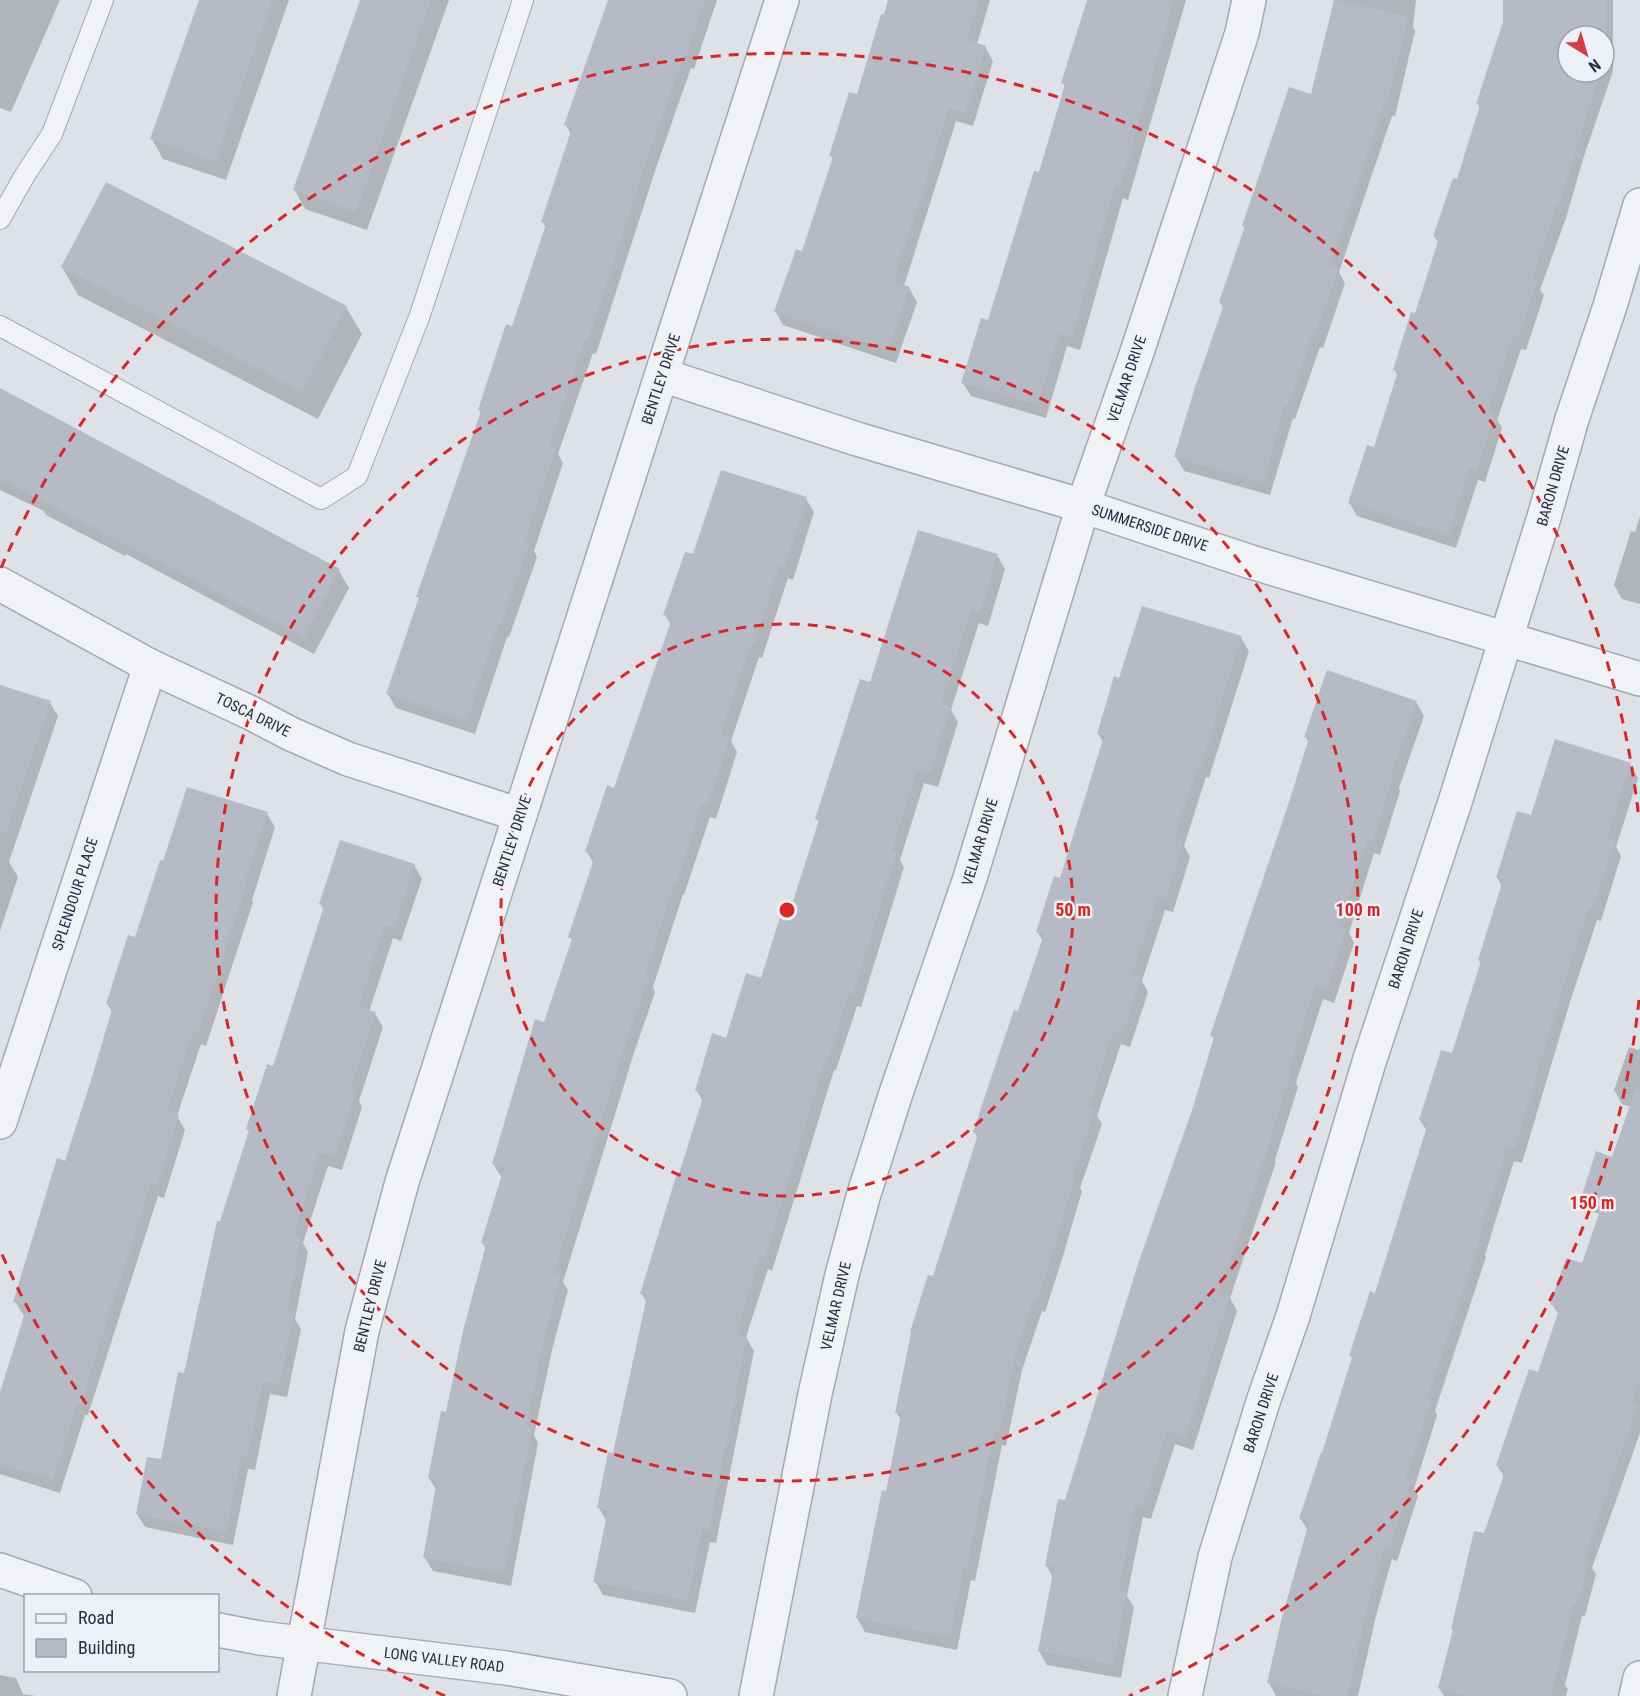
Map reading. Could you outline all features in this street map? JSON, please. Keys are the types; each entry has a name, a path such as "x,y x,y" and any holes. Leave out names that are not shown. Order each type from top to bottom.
{"street":[{"name":"BENTLEY DRIVE","path":"294,1696 362,1331 402,1182 782,0"},
{"name":"VELMAR DRIVE","path":"756,1696 813,1405 862,1197 969,878 1083,506 1222,94 1242,33 1249,0"},
{"name":"BARON DRIVE","path":"1185,1696 1215,1557 1263,1402 1293,1316 1369,1062 1455,802 1640,205"},
{"name":"SUMMERSIDE DRIVE","path":"662,375 857,439 1083,506 1251,562 1640,678"},
{"name":"TOSCA DRIVE","path":"0,584 150,666 291,734 348,759 520,814"},
{"name":"SPLENDOUR PLACE","path":"0,1122 150,666"},
{"path":"0,1570 69,1594"},
{"name":"LONG VALLEY ROAD","path":"219,1630 260,1638 507,1668 670,1696"},
{"path":"1636,1696 1640,1678"}],"lane":[{"path":"0,219 52,134 103,0"},
{"path":"0,326 321,499 357,476 420,315 523,0"}],"building":[{"path":"199,0 272,0 215,162 150,139"},
{"path":"360,0 431,0 356,212 293,190"},
{"path":"608,0 705,0 649,153 588,341 585,340 549,446 556,448 525,540 530,542 501,625 499,624 467,721 386,694 419,597 416,597 481,411 478,410 506,324 512,326 546,224 541,222 572,128 564,125"},
{"path":"888,0 979,0 967,40 986,46 965,113 949,108 894,281 910,287 888,350 774,312 796,249 802,251 833,157 829,156 849,92 857,94 881,14 884,15"},
{"path":"1087,0 1174,0 1120,187 1115,185 1072,337 1059,333 1038,405 961,383 981,318 988,320 1034,171 1039,172 1065,84 1061,83"},
{"path":"1334,0 1408,16 1387,103 1384,103 1330,265 1339,268 1288,406 1285,405 1263,483 1174,457 1224,304 1219,302 1245,226 1242,226 1289,87 1311,94"},
{"path":"1503,0 1606,0 1606,24 1556,24 1556,84 1596,84 1560,202 1558,202 1532,279 1537,280 1519,337 1513,336 1488,411 1495,413 1477,470 1470,467 1448,535 1348,503 1367,445 1374,447 1398,371 1393,370 1411,312 1415,313 1439,238 1433,236 1453,178 1457,179 1480,105 1476,104 1503,22"},
{"path":"106,182 347,306 302,392 61,267"},
{"path":"0,388 340,569 304,638 0,479"},
{"path":"721,470 807,497 785,567 780,565 754,645 751,644 721,734 730,737 708,806 702,804 677,882 675,881 645,976 649,977 627,1039 554,1273 561,1275 545,1336 526,1427 532,1428 504,1573 423,1558 437,1480 428,1478 441,1411 446,1412 463,1331 486,1245 481,1243 504,1168 492,1164 535,1019 544,1022 572,939 568,937 595,856 585,852 607,785 614,788 672,618 663,615 685,552 693,554"},
{"path":"918,530 998,554 980,613 971,610 941,704 951,707 930,774 917,770 892,851 897,852 853,994 849,993 829,1057 826,1057 765,1258 760,1256 736,1334 747,1336 709,1530 702,1529 688,1600 593,1582 608,1510 597,1508 608,1452 613,1453 647,1296 640,1294 704,1094 695,1091 712,1033 726,1038 746,973 761,978 785,901 792,904 819,820 815,819 860,679 870,682"},
{"path":"1142,606 1242,636 1201,765 1199,764 1174,840 1183,842 1166,899 1158,897 1132,974 1141,977 1123,1034 1113,1031 1089,1107 1095,1109 1073,1175 1075,1176 1056,1242 1038,1299 1034,1298 1015,1356 999,1433 994,1432 967,1568 964,1567 950,1637 856,1618 882,1490 886,1491 901,1414 895,1413 910,1332 928,1275 933,1276 978,1134 973,1132 992,1075 1014,1010 1018,1011 1044,934 1036,932 1054,876 1060,878 1104,736 1097,734 1114,676 1119,678"},
{"path":"1327,670 1417,701 1391,775 1393,776 1373,842 1367,840 1340,925 1347,928 1326,990 1315,987 1288,1071 1291,1072 1269,1147 1219,1293 1230,1296 1185,1437 1167,1431 1143,1506 1135,1504 1119,1590 1127,1592 1113,1665 1038,1651 1054,1567 1045,1566 1058,1499 1065,1500 1137,1267 1193,1107 1214,1037 1210,1036 1289,802 1309,738 1304,737"},
{"path":"0,685 51,701 6,833 0,832"},
{"path":"1555,739 1631,763 1607,839 1615,841 1593,908 1589,907 1514,1150 1507,1148 1479,1242 1427,1399 1431,1400 1406,1479 1411,1481 1390,1548 1384,1546 1347,1696 1324,1696 1267,1683 1281,1621 1309,1522 1299,1519 1352,1357 1349,1356 1370,1291 1375,1293 1428,1123 1419,1120 1441,1050 1452,1053 1481,961 1478,960 1503,880 1496,878 1517,811 1531,815"},
{"path":"187,787 268,812 198,1033 193,1031 167,1111 179,1115 157,1185 151,1183 81,1403 78,1402 53,1480 0,1464 0,1392 27,1306 13,1302 57,1158 65,1161 92,1077 113,1006 106,1004 128,935 135,937"},
{"path":"340,840 415,864 394,928 385,925 359,1007 376,1012 350,1091 355,1092 335,1157 320,1153 294,1236 301,1237 287,1313 294,1314 280,1384 263,1381 247,1457 241,1456 226,1532 136,1514 147,1457 161,1459 178,1372 184,1373 217,1221 220,1221 249,1130 246,1129 267,1064 273,1066 324,906 319,904"},
{"path":"1635,1091 1640,1092 1640,1379 1632,1403 1638,1405 1584,1558 1589,1559 1578,1603 1574,1603 1551,1696 1468,1696 1438,1688 1474,1531 1484,1533 1506,1469 1496,1465 1529,1369 1538,1372 1560,1307 1550,1304 1566,1258 1582,1263 1602,1205 1581,1198 1596,1151 1612,1157"}]}
